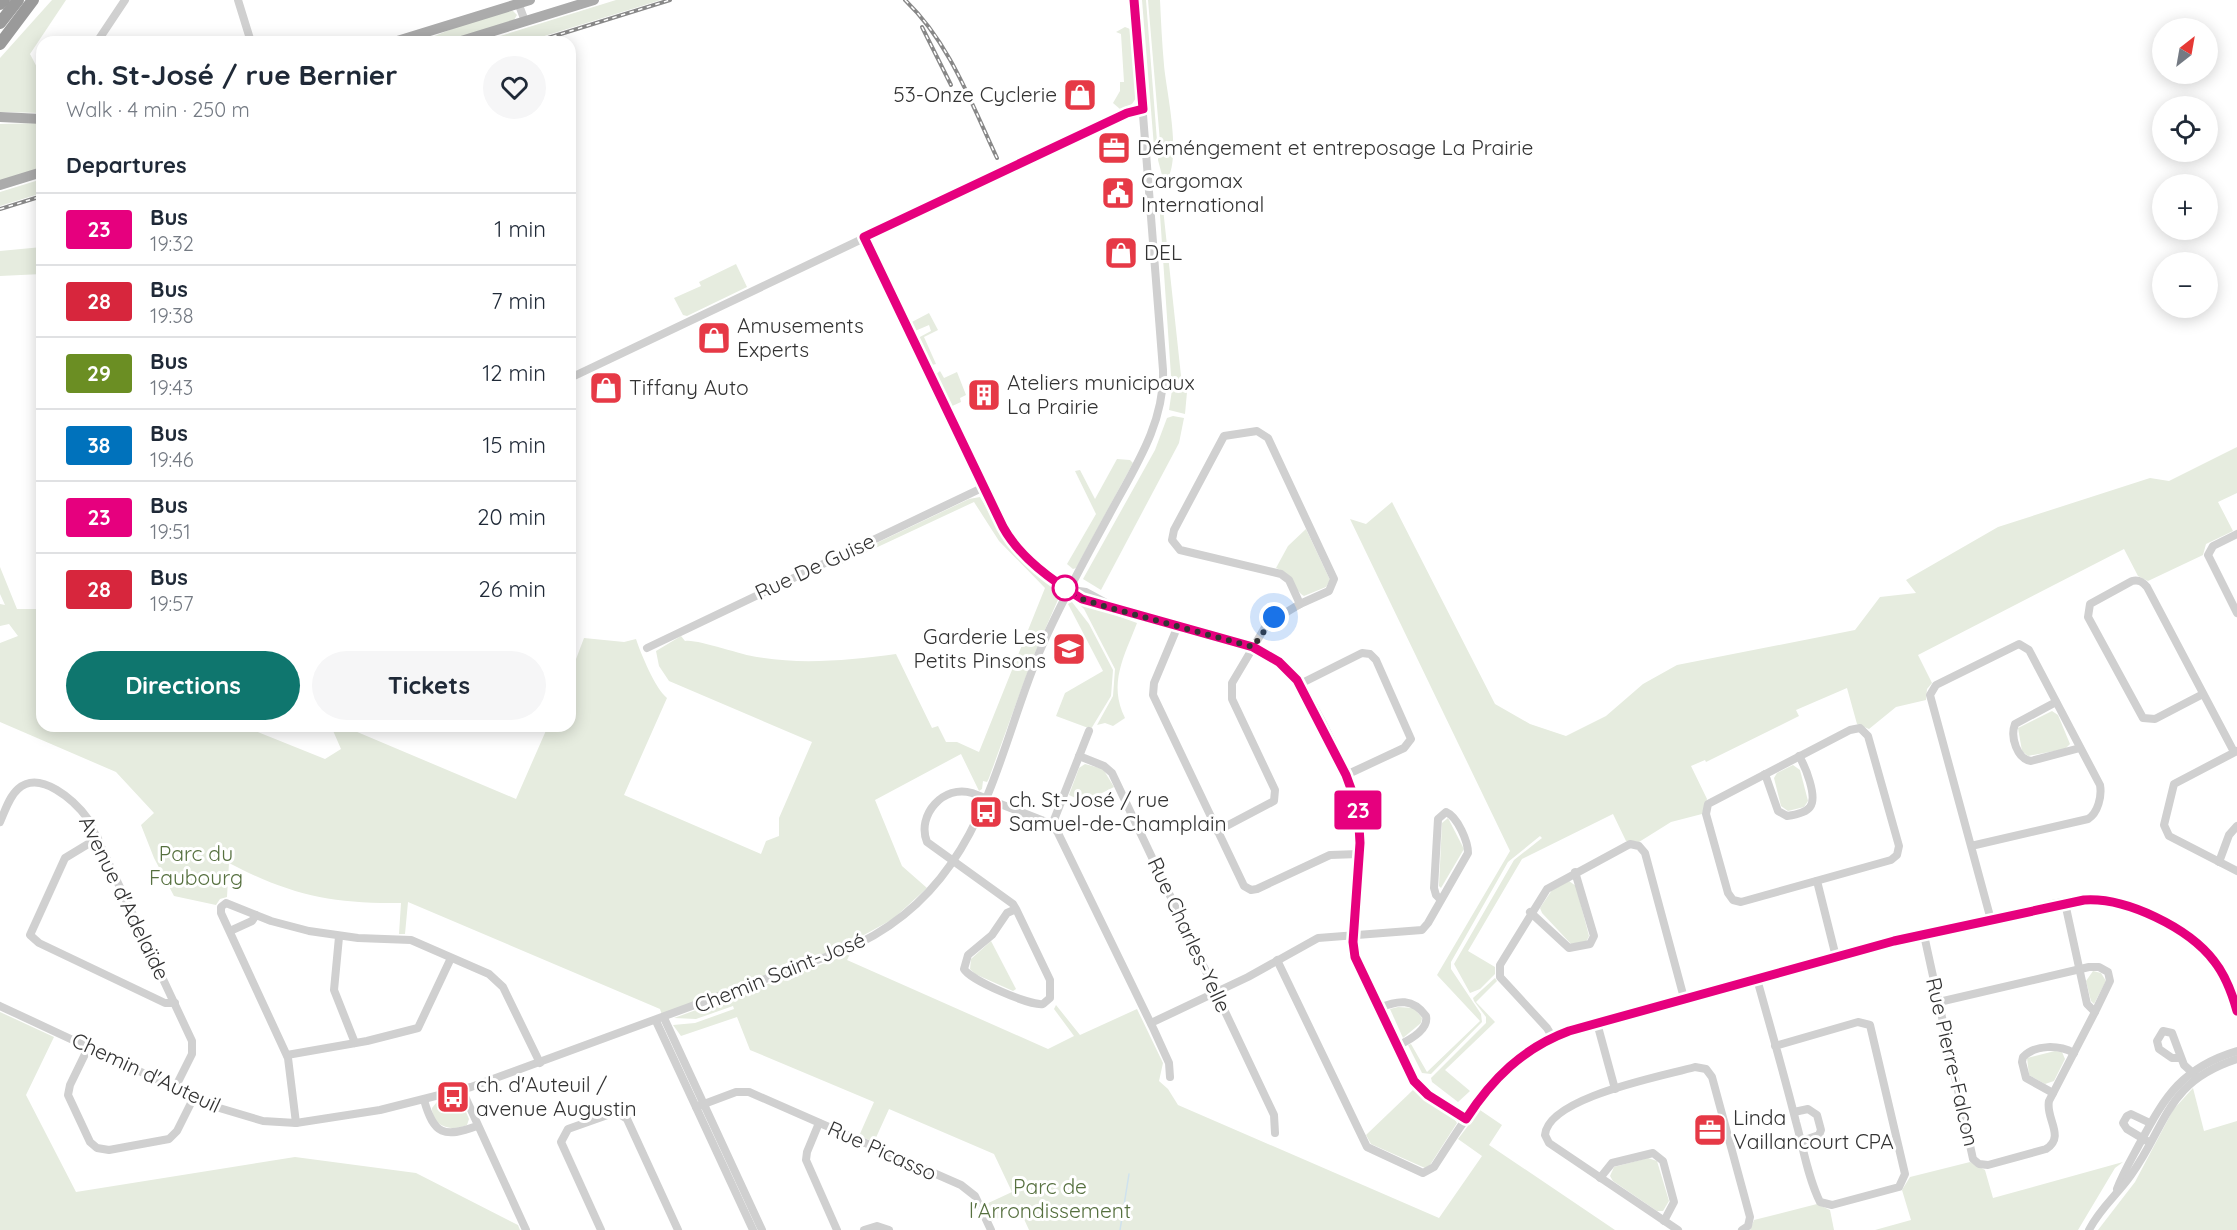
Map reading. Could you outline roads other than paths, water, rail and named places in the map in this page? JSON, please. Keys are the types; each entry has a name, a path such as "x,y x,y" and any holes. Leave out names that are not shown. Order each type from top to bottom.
{"highway":[{"path":"0,4 4,0"},
{"path":"0,23 18,0"},
{"path":"0,44 33,0"},
{"path":"16,23 39,0"}],"main road":[{"path":"413,36 530,0"},
{"path":"477,36 592,0"},
{"path":"0,117 36,119"},
{"path":"0,185 36,174"}],"street":[{"path":"101,36 125,0"},
{"path":"238,0 249,36"},
{"name":"Chemin Saint-José","path":"296,1123 358,1114 462,1090 821,960 868,939 916,903 953,861 969,836 985,799 1040,651 1069,590 1144,450 1161,402 1163,370 1134,0"},
{"path":"518,2 525,21"},
{"path":"576,375 1127,113 1143,109"},
{"path":"864,237 1013,543 1082,599 1177,628 1253,647 1279,662 1300,684 1346,775 1359,814 1355,957 1396,1046 1420,1088 1466,1119"},
{"path":"1217,831 1269,806 1276,797 1230,695 1232,683 1270,620 1329,591 1334,583 1333,576 1266,436 1257,431 1227,434 1174,530 1173,544 1180,550 1281,574 1289,580 1300,604"},
{"name":"Rue De Guise","path":"647,648 984,487"},
{"path":"2237,534 2214,546 2208,555 2237,613"},
{"path":"2203,694 2155,719 2143,718 2088,617 2090,604 2132,581 2138,580 2145,584 2235,752 2175,784 2164,821 2165,831 2169,836 2237,871"},
{"path":"1177,628 1154,683 1153,695 1242,884 1251,890 1330,855 1359,854"},
{"path":"1971,846 2093,817 2101,787 2029,650 2019,644 1932,689 1930,698 1991,920"},
{"path":"1300,684 1362,653 1370,654 1376,660 1411,739 1404,748 1346,775"},
{"path":"2056,702 2015,724 2013,734 2019,754 2024,760 2031,761 2080,748"},
{"path":"1857,728 1865,731 1899,846 1897,855 1890,860 1741,902 1733,900 1729,895 1706,809 1710,802 1799,756 1850,730 1857,728"},
{"path":"1052,825 1089,731"},
{"name":"Rue Charles-Yelle","path":"1079,756 1104,765 1112,773 1274,1115 1275,1133"},
{"path":"1765,774 1778,811 1787,816 1805,811 1810,808 1813,798 1799,756"},
{"name":"Avenue d'Adelaïde","path":"0,822 16,791 25,784 43,784 77,806 98,838 193,1046 175,1088"},
{"path":"1016,909 1007,914 992,935 968,955 964,969 972,977 1029,1002 1043,1004 1050,998 1051,983 1016,909 1009,899 927,842 924,830 926,816 954,791 964,791 1052,825 1064,841 1151,1023 1169,1063 1170,1077"},
{"path":"1151,1023 1216,992 1318,938 1354,933 1419,931 1425,927 1441,900 1468,850 1454,818 1446,812 1438,819 1434,888 1441,900"},
{"path":"2219,862 2229,835 2237,826"},
{"path":"98,838 65,858 30,935 39,944 165,1003 175,1003"},
{"path":"1553,1038 1547,1028 1499,974 1500,965 1530,912 1547,888 1630,844 1642,848 1684,998"},
{"path":"1530,912 1569,948 1576,949 1590,944 1594,936 1575,872"},
{"path":"1817,881 1836,957"},
{"path":"1277,960 1367,1146 1420,1172 1428,1171 1502,1073 1525,1054 1553,1038 1684,998 1836,957 2065,903 2097,900 2119,903 2189,937 2220,969 2237,1011"},
{"path":"296,1123 287,1055 221,913 223,904 229,903 298,929 339,937 406,939 489,974 503,987 540,1063"},
{"path":"2065,903 2087,1004 2095,1012"},
{"path":"230,931 252,921 256,915"},
{"name":"Rue Pierre-Falcon","path":"1924,935 1976,1162 1988,1165 2050,1146 2055,1135 2048,1107 2053,1093 2109,986 2110,976 2099,967 2089,967 2080,971"},
{"path":"339,937 334,990 355,1043"},
{"path":"287,1055 355,1043 418,1028 451,958"},
{"path":"1939,1002 2080,971"},
{"path":"1757,979 1818,1198 1824,1205 1832,1205 1897,1188 1905,1177 1870,1025 1858,1023 1776,1046"},
{"path":"1379,1008 1393,1003 1410,1002 1426,1016 1425,1025 1409,1040 1396,1046"},
{"name":"Chemin d'Auteuil","path":"0,1006 194,1097 255,1119 296,1123"},
{"path":"660,1019 754,1228"},
{"path":"1597,1023 1615,1089"},
{"path":"2053,1093 2026,1078 2022,1059 2029,1052 2054,1046 2074,1053"},
{"path":"88,1048 70,1084 68,1095 90,1142 97,1148 109,1150 169,1139 177,1131 194,1097"},
{"path":"2146,1140 2150,1123 2168,1094 2212,1060 2237,1051"},
{"path":"2181,1058 2185,1067 2195,1075"},
{"path":"2089,1230 2116,1192 2168,1107 2195,1075 2237,1059"},
{"path":"1678,1230 1549,1143 1545,1129 1571,1106 1615,1089 1697,1067 1709,1071 1750,1217 1748,1226 1742,1230"},
{"path":"462,1090 526,1230"},
{"name":"Rue Picasso","path":"700,1105 745,1091 965,1187 977,1200 991,1230"},
{"path":"424,1100 431,1122 446,1133 457,1133 477,1125"},
{"path":"1794,1113 1808,1109 1817,1115 1821,1130 1819,1135 1802,1142"},
{"path":"601,1230 561,1139 568,1129 616,1112 627,1119 678,1230"},
{"path":"2146,1140 2125,1127 2123,1120 2131,1114 2150,1123"},
{"name":"Rue Picasso","path":"819,1123 806,1160 837,1230"},
{"path":"1600,1178 1615,1162 1648,1153 1658,1155 1663,1161 1674,1202 1664,1221"},
{"path":"864,1230 877,1226 890,1230"}],"waterway":[{"path":"1120,1230 1129,1174"}],"railway":[{"path":"554,36 670,0"},
{"path":"905,0 921,17 947,54 997,158"},
{"path":"922,27 951,85"},
{"path":"0,209 36,198"}],"place":[{"name":"53-Onze Cyclerie","path":"1080,95"},
{"name":"Déméngement et entreposage La Prairie","path":"1114,148"},
{"name":"Cargomax International","path":"1118,193"},
{"name":"DEL","path":"1121,253"},
{"name":"Amusements Experts","path":"714,338"},
{"name":"Tiffany Auto","path":"606,388"},
{"name":"Ateliers municipaux La Prairie","path":"984,395"},
{"name":"Garderie Les Petits Pinsons","path":"1069,649"},
{"name":"ch. St-José / rue Samuel-de-Champlain","path":"986,812"},
{"name":"ch. d'Auteuil / avenue Augustin","path":"453,1097"},
{"name":"Linda Vaillancourt CPA","path":"1710,1130"}],"park label":[{"name":"Parc du Faubourg","path":"196,866"},
{"name":"Parc de l'Arrondissement","path":"1050,1199"}]}
